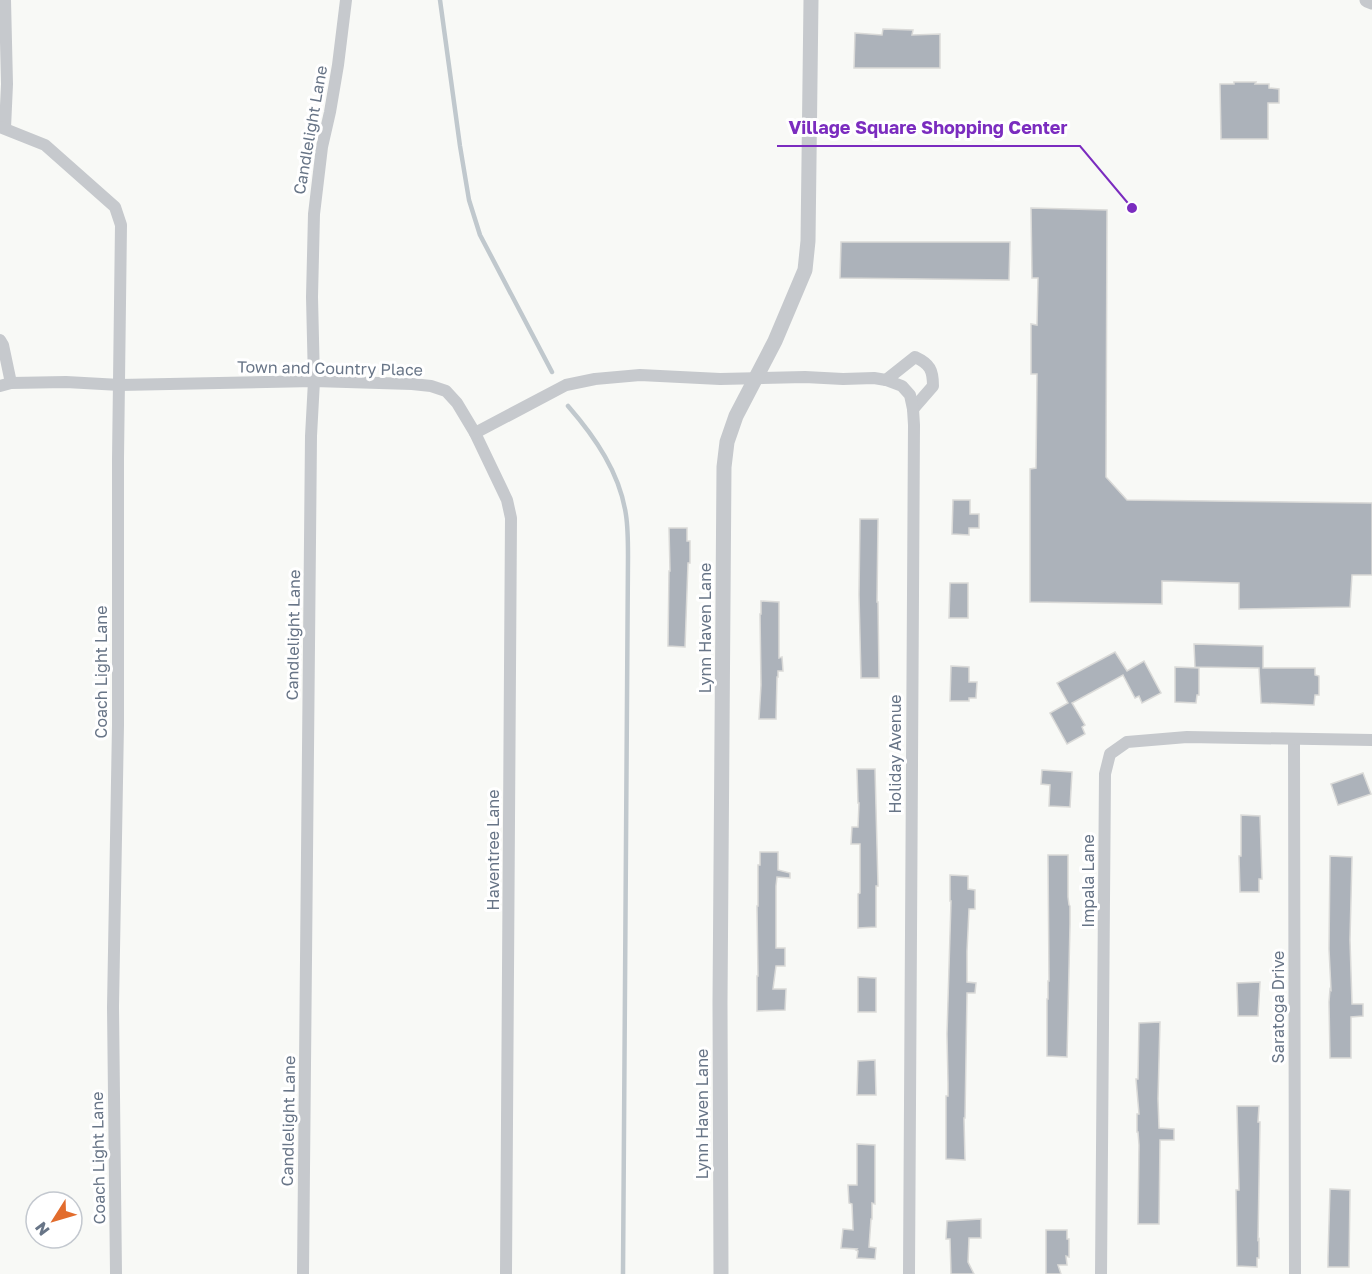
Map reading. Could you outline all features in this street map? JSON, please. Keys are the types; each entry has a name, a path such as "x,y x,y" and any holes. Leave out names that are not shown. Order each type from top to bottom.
{"street":[{"path":"3,128 7,84 5,0"},
{"name":"Candlelight Lane","path":"303,1274 314,214 321,147 338,65 345,0"},
{"name":"Lynn Haven Lane","path":"720,1274 724,467 727,442 736,416 775,341 805,270 808,241 811,0"},
{"path":"1367,0 1372,2"},
{"name":"Coach Light Lane","path":"3,128 45,146 116,207 121,225 118,725 113,1007 116,1274"},
{"name":"Town and Country Place","path":"0,340 3,345 6,385 66,382 120,385 314,381 412,384 431,386 446,391 457,403 475,433"},
{"path":"886,380 915,357 925,361 933,373 933,386 913,409"},
{"path":"475,433 566,385 595,379 640,375 720,379 874,378 902,386 910,395 913,409"},
{"name":"Holiday Avenue","path":"909,1274 913,409"},
{"name":"Haventree Lane","path":"475,433 507,500 511,518 506,1274"},
{"name":"Impala Lane","path":"1101,1274 1105,774 1110,754 1127,742 1187,737 1372,740"},
{"name":"Saratoga Drive","path":"1294,740 1295,1274"}],"building":[{"path":"883,29 913,30 912,35 940,34 940,68 854,68 855,33 882,35"},
{"path":"1234,82 1269,84 1269,88 1279,89 1279,103 1268,103 1268,139 1221,139 1220,84 1234,84"},
{"path":"1031,208 1107,210 1106,477 1127,500 1372,503 1372,575 1352,575 1350,607 1239,609 1239,583 1162,581 1162,604 1030,602 1030,469 1036,468 1037,374 1031,374 1031,324 1037,325 1038,278 1032,278"},
{"path":"841,242 1010,242 1009,280 840,278"},
{"path":"953,500 970,500 970,514 979,514 979,528 969,528 969,535 952,534"},
{"path":"860,519 878,519 879,678 861,678"},
{"path":"669,528 687,528 687,541 690,541 685,647 668,646"},
{"path":"950,583 968,583 968,618 949,618"},
{"path":"761,601 779,602 779,658 782,657 783,671 778,671 777,677 776,719 759,719"},
{"path":"1194,644 1263,646 1263,668 1315,668 1315,675 1319,676 1319,695 1315,695 1314,705 1261,703 1259,668 1195,667"},
{"path":"1115,652 1127,671 1144,661 1161,693 1142,703 1139,696 1135,698 1123,675 1072,703 1085,725 1082,727 1085,734 1067,744 1050,713 1068,703 1057,683"},
{"path":"951,666 969,667 969,682 977,682 976,698 969,698 969,701 950,701"},
{"path":"1175,667 1199,668 1199,695 1197,695 1196,703 1175,702"},
{"path":"857,769 875,769 878,886 876,886 876,927 858,928 860,844 851,844 852,827 858,827"},
{"path":"1042,770 1072,772 1070,807 1049,806 1050,785 1041,784"},
{"path":"1363,773 1371,794 1338,805 1331,784"},
{"path":"1241,815 1260,816 1262,879 1259,879 1259,892 1240,892"},
{"path":"760,852 778,852 778,870 790,873 790,878 777,877 776,886 776,948 785,948 785,966 776,966 773,989 786,989 785,1010 757,1011 757,906"},
{"path":"1048,855 1068,855 1070,924 1067,1057 1047,1056"},
{"path":"1330,856 1352,857 1350,940 1352,1004 1363,1004 1363,1016 1351,1017 1351,1058 1330,1058"},
{"path":"950,875 968,876 968,889 975,890 975,909 969,909 967,951 967,982 976,983 975,993 967,993 965,1160 946,1159"},
{"path":"858,977 876,978 876,1012 858,1012"},
{"path":"1260,982 1258,1016 1238,1016 1237,983"},
{"path":"1160,1022 1159,1128 1174,1129 1174,1140 1160,1140 1159,1224 1138,1224 1137,1114 1139,1114 1136,1079 1138,1079 1139,1023"},
{"path":"875,1060 876,1095 857,1095 858,1061"},
{"path":"1237,1106 1259,1106 1259,1258 1257,1258 1257,1267 1237,1266 1236,1190 1239,1190"},
{"path":"857,1144 875,1145 875,1204 872,1203 869,1247 876,1248 875,1259 857,1258 857,1249 841,1248 843,1229 853,1230 852,1204 849,1203 848,1185 857,1185"},
{"path":"1330,1189 1350,1190 1349,1267 1328,1267"},
{"path":"981,1219 981,1238 969,1238 968,1262 974,1274 951,1274 950,1239 946,1239 947,1221"},
{"path":"1046,1230 1067,1230 1069,1257 1066,1256 1067,1265 1058,1265 1061,1274 1046,1274"}],"waterway":[{"path":"440,0 469,200 480,235 552,372"},
{"path":"568,406 597,443 612,470 623,500 628,530 623,1274"}],"place":[{"name":"Village Square Shopping Center","path":"1132,208"}]}
